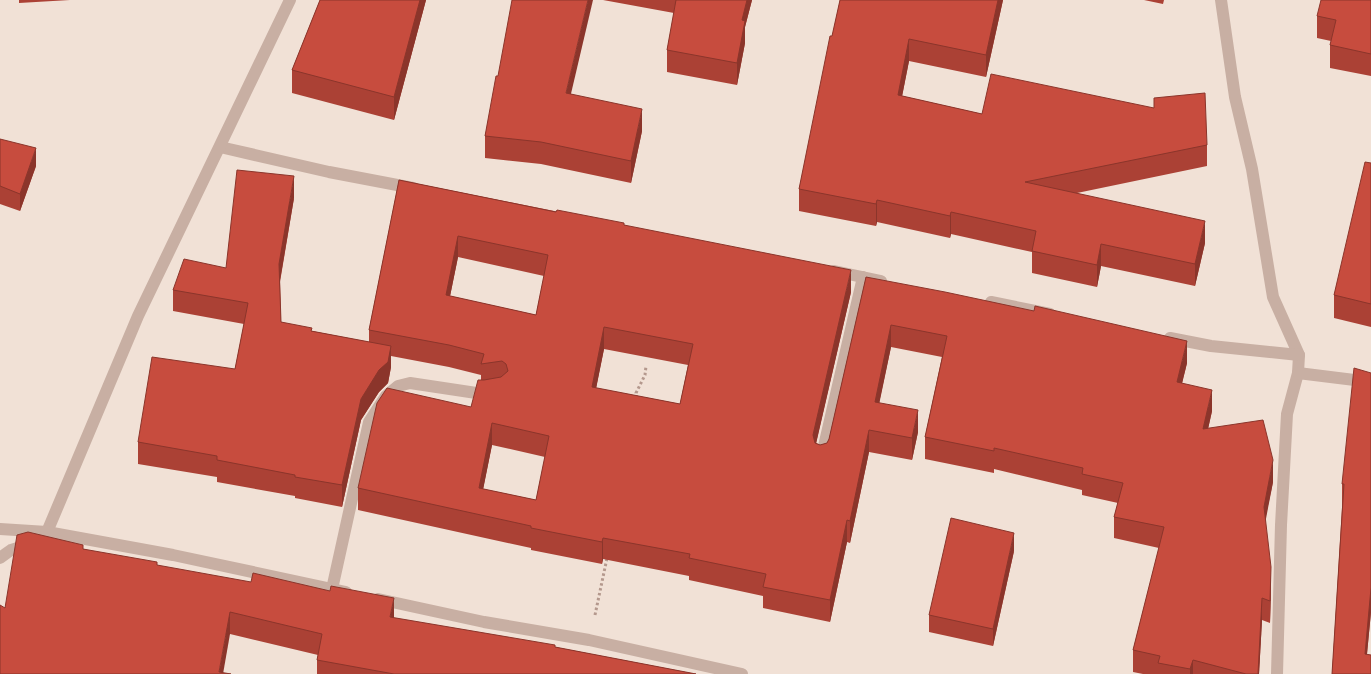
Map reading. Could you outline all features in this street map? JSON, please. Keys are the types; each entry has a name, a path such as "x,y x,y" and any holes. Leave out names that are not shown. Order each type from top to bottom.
{"street":[{"path":"47,532 138,316 290,0"},
{"path":"1222,0 1234,97 1252,170 1273,297 1299,355 1298,373 1287,414 1281,524 1277,674"},
{"path":"220,146 330,172 427,191"},
{"path":"818,268 892,283"},
{"path":"821,459 863,277"},
{"path":"978,300 1065,317"},
{"path":"1154,335 1211,346 1299,355"},
{"path":"1298,373 1371,382"},
{"path":"332,589 369,422 386,396 398,386 410,383 482,394 500,391"},
{"path":"0,529 47,532 174,555 484,622 589,640 742,674"},
{"path":"0,558 11,550 62,536"}],"path":[{"path":"637,400 636,393 645,375 646,366"},
{"path":"589,640 608,555"}],"building":[{"path":"320,0 420,0 394,97 292,70"},
{"path":"512,0 588,0 566,93 642,109 631,161 541,142 485,136"},
{"path":"676,0 747,0 742,20 745,21 737,63 667,50"},
{"path":"840,0 998,0 986,55 909,39 898,95 982,114 991,74 1154,108 1154,98 1205,93 1207,145 1025,182 1205,221 1195,264 1101,244 1097,265 1032,251 1036,231 951,212 950,216 877,200 876,204 799,189 830,36 832,36"},
{"path":"1321,0 1371,0 1371,54 1330,45 1336,20 1317,16"},
{"path":"0,139 36,148 20,194 0,186"},
{"path":"1365,162 1371,163 1371,304 1334,295"},
{"path":"237,170 294,176 279,264 281,322 312,328 311,331 391,346 388,362 379,370 361,399 342,485 217,460 217,456 138,442 152,357 235,369 248,303 173,290 184,259 226,268"},
{"path":"399,180 556,212 557,210 624,223 624,225 851,270 813,435 815,443 820,445 827,443 829,439 866,277 1034,311 1035,306 1187,341 1177,382 1212,390 1203,429 1263,420 1273,460 1264,507 1271,567 1270,601 1262,598 1258,674 1246,674 1193,660 1190,669 1158,663 1160,656 1133,650 1164,527 1114,517 1123,483 1082,474 1083,468 994,448 994,451 925,437 947,336 891,325 875,402 918,410 912,438 869,430 850,521 847,520 830,600 763,587 766,574 689,558 690,554 603,538 602,542 531,528 531,526 358,488 377,403 387,388 471,407 478,380 501,377 508,371 506,364 502,361 481,364 484,354 449,345 369,330","holes":["458,236 548,255 536,315 446,295","604,327 693,344 680,404 592,387","492,423 549,436 536,500 479,488"]},
{"path":"1354,368 1371,373 1371,588 1365,654 1371,655 1371,674 1332,674 1344,484 1342,484"},
{"path":"951,518 1014,533 993,629 929,615"},
{"path":"28,532 83,545 83,549 157,562 157,565 251,582 253,573 330,591 331,586 394,598 390,617 555,645 555,647 696,674 394,674 317,660 322,634 230,612 219,672 231,674 0,674 0,605 5,608 17,535"}]}
